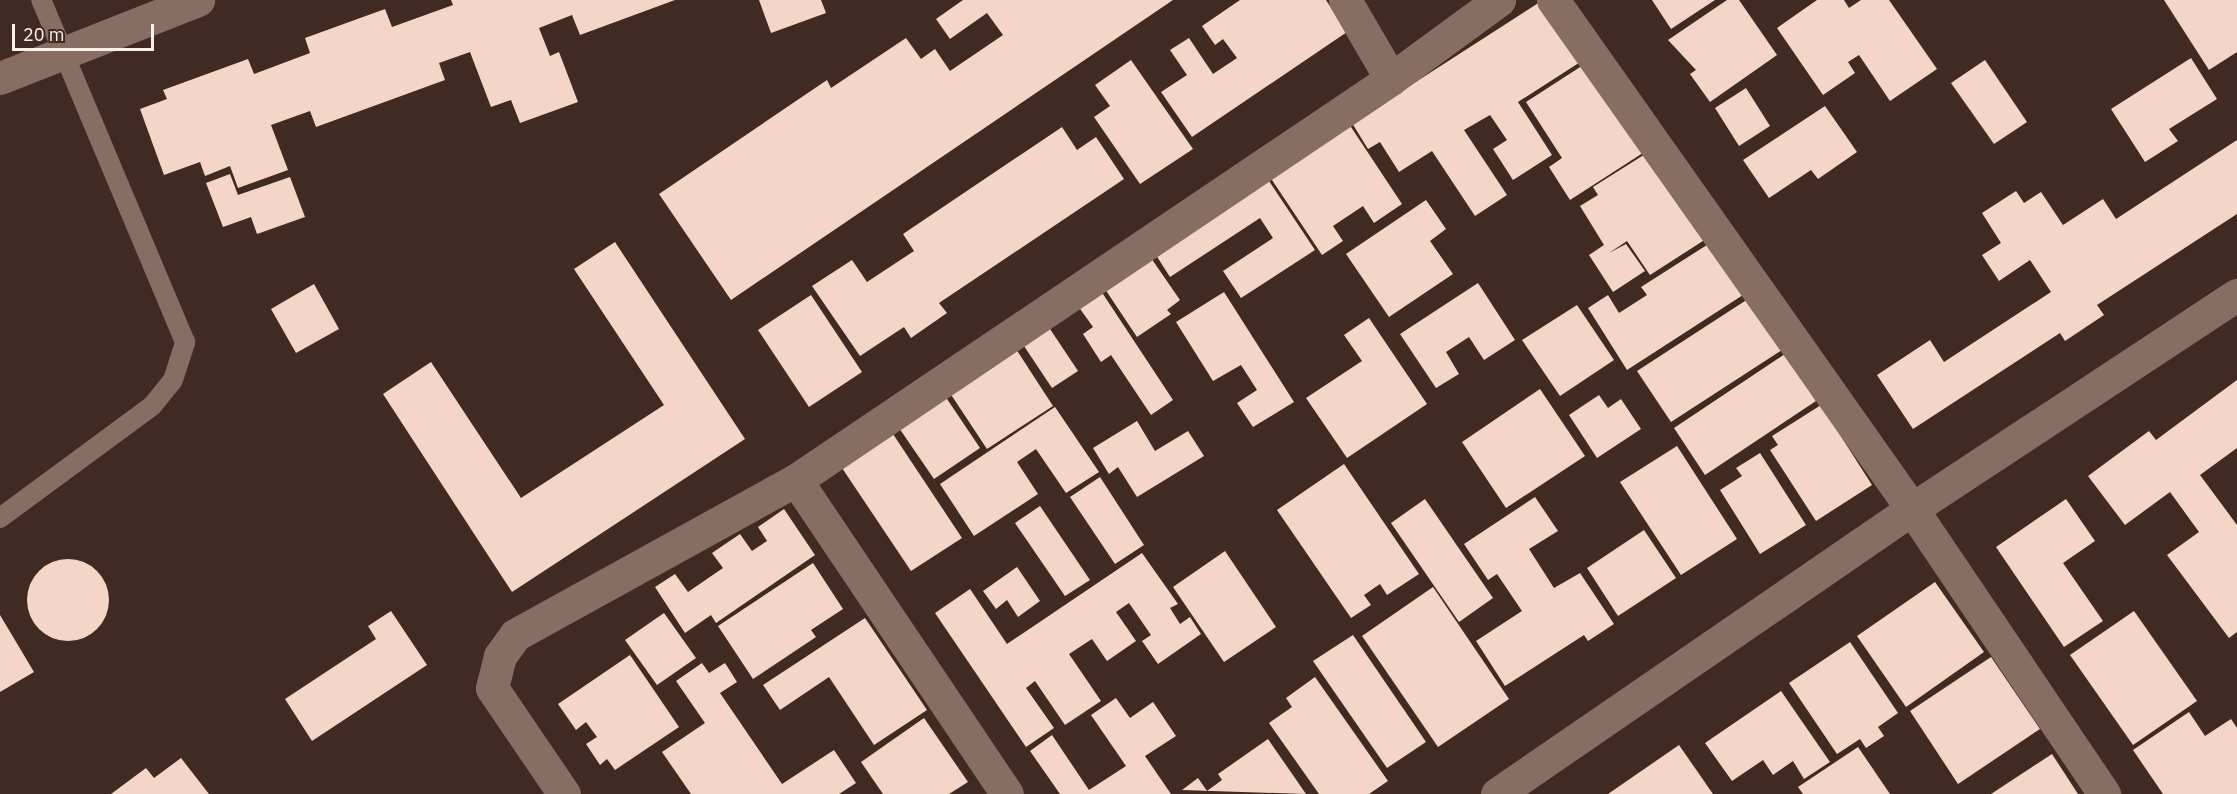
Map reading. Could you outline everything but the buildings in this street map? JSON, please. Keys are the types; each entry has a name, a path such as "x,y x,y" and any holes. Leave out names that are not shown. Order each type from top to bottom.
{"street":[{"path":"0,78 198,0"},
{"path":"1345,0 1390,79"},
{"path":"562,794 492,688 500,656 515,635 796,480 1390,79 1499,0"},
{"path":"1553,0 1912,509 2104,794"},
{"path":"1497,794 1912,509 2237,295"},
{"path":"796,480 1007,794"}],"lane":[{"path":"0,518 152,406 173,380 185,342 67,52 41,0"}]}
